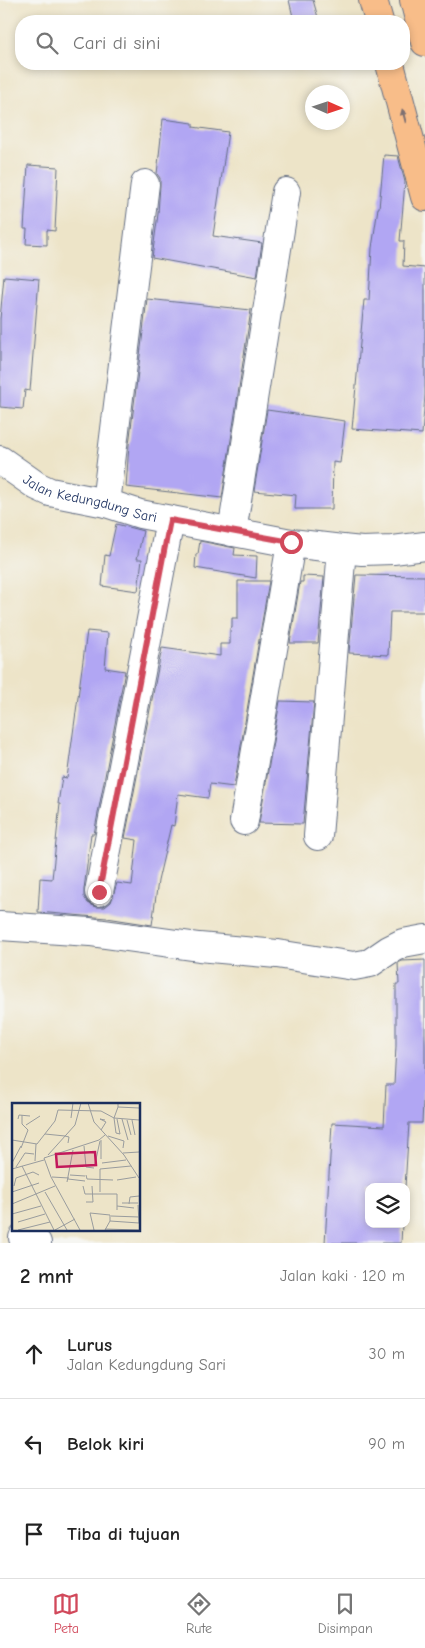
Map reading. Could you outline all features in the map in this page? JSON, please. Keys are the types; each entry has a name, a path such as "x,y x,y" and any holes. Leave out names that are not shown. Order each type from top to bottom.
{"highway":[{"path":"373,0 377,15"},
{"path":"414,0 425,42"},
{"path":"392,70 425,198"}],"street":[{"path":"106,503 145,184"},
{"path":"232,532 286,192"},
{"name":"Jalan Kedungdung Sari","path":"0,460 37,486 50,492 106,503 140,514 232,532 342,549 362,551 392,550 425,546"},
{"path":"99,892 170,520"},
{"path":"244,820 291,542"},
{"path":"318,836 342,549"},
{"path":"0,926 90,932 199,947 277,954 354,966 370,963 389,950 414,941"}],"building":[{"path":"289,0 313,0 317,15 293,15"},
{"path":"163,119 193,123 193,127 228,132 213,236 262,243 257,277 152,258 158,214 160,178 157,174"},
{"path":"384,155 398,156 405,182 400,241 404,241 403,266 425,268 425,395 422,434 352,429 364,300 369,300 372,248 379,208"},
{"path":"28,165 58,167 55,231 47,230 47,245 26,244 27,229 24,229"},
{"path":"4,276 39,279 30,391 25,390 23,409 0,407 0,319"},
{"path":"147,299 251,310 222,498 126,487 129,445"},
{"path":"267,410 345,421 340,463 333,462 332,509 295,509 296,495 254,491"},
{"path":"116,524 143,531 137,559 142,559 138,591 102,586 105,555 109,556"},
{"path":"200,541 235,548 234,555 257,556 256,578 195,568 196,554 198,554"},
{"path":"356,575 425,576 425,612 390,612 388,655 349,653"},
{"path":"303,576 324,577 318,643 290,643 300,582 303,582"},
{"path":"238,581 269,581 234,787 210,784 208,798 178,794 174,826 171,825 158,881 152,925 107,918 38,912 40,878 52,879 60,804 58,804 62,777 67,778 87,631 108,633 105,668 125,671 94,834 91,834 84,889 84,897 88,903 97,907 105,907 111,902 117,883 132,885 137,840 125,838 162,648 220,656 220,644 230,644 232,618 238,618"},
{"path":"280,701 314,702 303,824 259,823"},
{"path":"425,960 425,1082 422,1123 409,1123 405,1183 365,1183 365,1228 402,1228 401,1243 325,1243 332,1123 384,1126 386,1085 394,1085 396,984 399,984 398,963 402,961"}],"route":[{"path":"99,892 170,520 291,542"}]}
